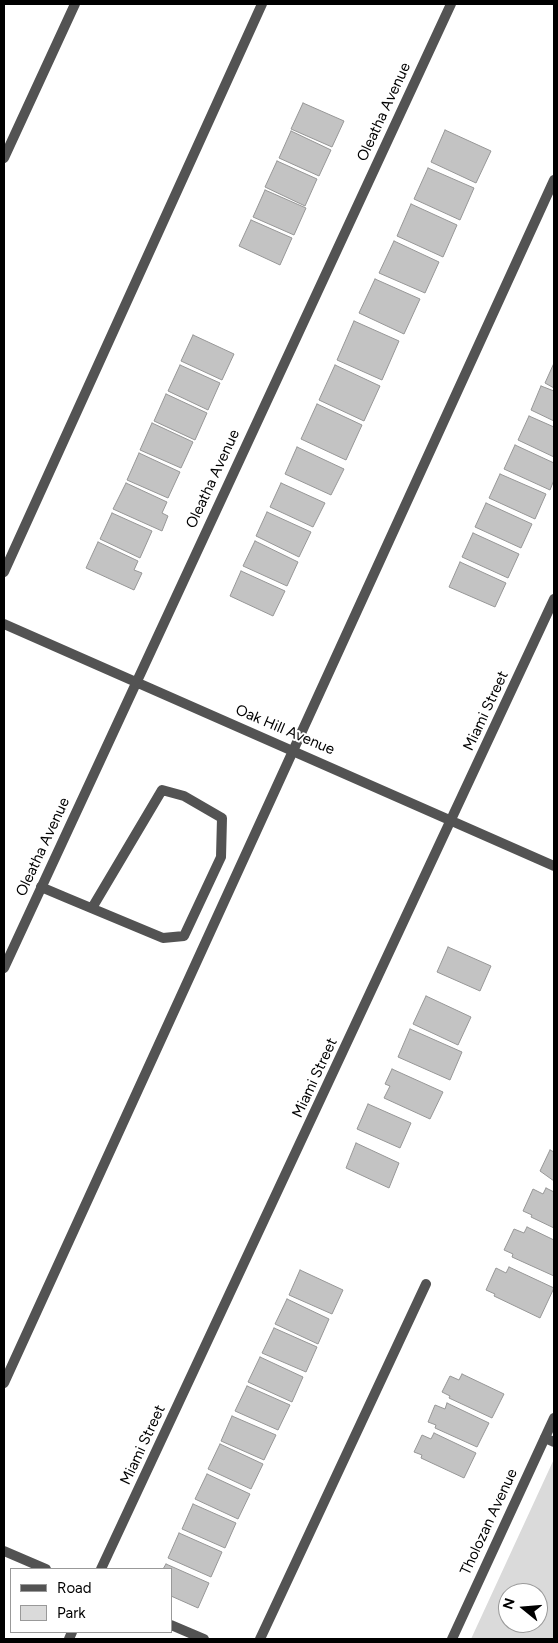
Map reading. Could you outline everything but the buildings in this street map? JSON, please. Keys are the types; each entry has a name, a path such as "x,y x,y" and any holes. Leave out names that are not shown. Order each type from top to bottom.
{"street":[{"path":"4,158 75,4"},
{"path":"4,572 262,4"},
{"name":"Oleatha Avenue","path":"4,968 451,4"},
{"path":"4,1383 554,180"},
{"name":"Miami Street","path":"101,1568 554,599"},
{"name":"Oak Hill Avenue","path":"4,624 554,866"},
{"path":"41,887 163,938 184,936 221,857 222,818 184,796 162,790 92,908"},
{"path":"260,1639 426,1284"},
{"name":"Tholozan Avenue","path":"452,1639 550,1440 554,1418"},
{"path":"4,1551 44,1568"},
{"path":"172,1625 204,1639"}],"green space":[{"path":"554,1459 554,1639 471,1639"}]}
